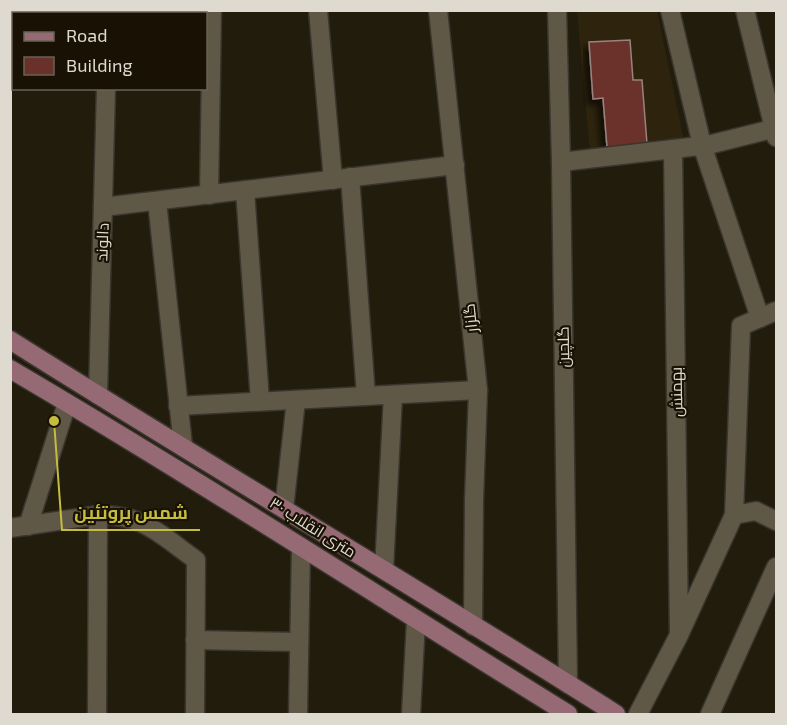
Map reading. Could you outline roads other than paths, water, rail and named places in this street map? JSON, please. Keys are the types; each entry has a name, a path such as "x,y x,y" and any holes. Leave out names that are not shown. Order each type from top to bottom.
{"main road":[{"name":"۳۰ متری انقلاب","path":"10,339 616,714"},
{"name":"۳۰ متری انقلاب","path":"10,369 67,402 568,714"}],"street":[{"path":"209,195 212,10"},
{"path":"318,10 341,179 366,396"},
{"name":"گلزار","path":"438,10 478,390 473,626"},
{"name":"گلچین","path":"557,10 568,684"},
{"path":"669,10 702,145 768,315 741,326 734,515 756,511 777,521"},
{"path":"561,162 702,145 776,131 744,10"},
{"name":"دالوند","path":"98,395 106,90"},
{"name":"بهمنش","path":"673,149 679,635"},
{"path":"103,207 455,165"},
{"path":"245,190 260,401"},
{"path":"157,201 183,446"},
{"path":"178,406 478,390"},
{"path":"384,570 393,395"},
{"path":"284,509 297,400"},
{"path":"67,402 19,527 111,515 148,526 196,560 195,714"},
{"path":"98,515 98,714"},
{"name":"بهمنش","path":"638,714 679,635 734,515"},
{"path":"298,714 301,547"},
{"path":"710,714 777,567"},
{"path":"411,714 416,620"},
{"path":"195,640 299,642"}],"place":[{"name":"شمس پروتئین","path":"54,421"}]}
